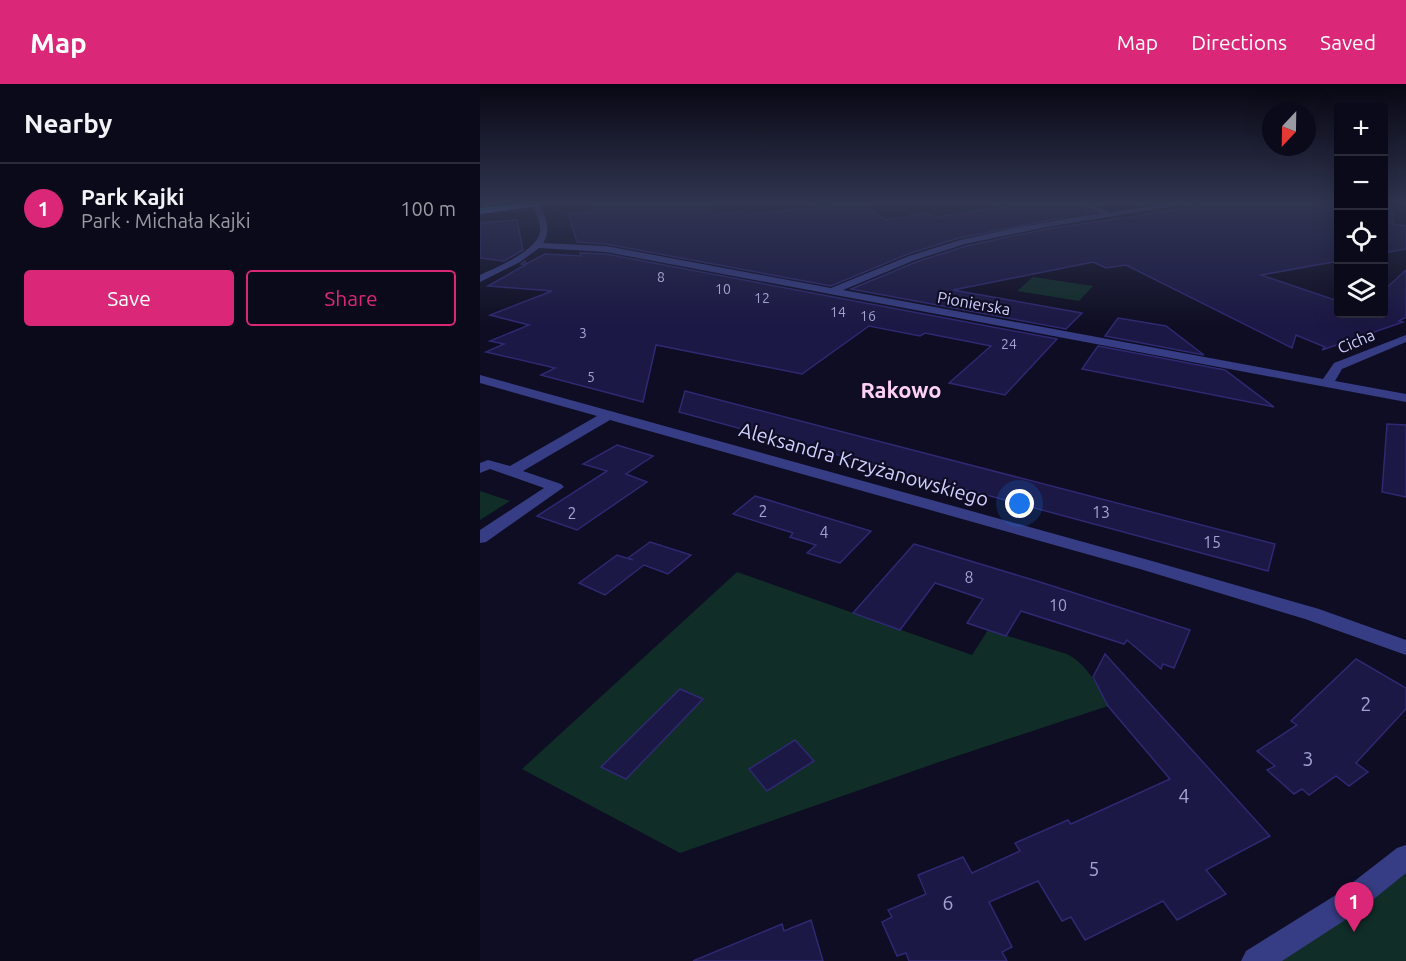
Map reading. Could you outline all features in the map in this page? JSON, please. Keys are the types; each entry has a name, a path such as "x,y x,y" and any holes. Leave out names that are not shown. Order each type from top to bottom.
{"street":[{"path":"830,292 900,262 956,244"},
{"path":"480,279 537,245"},
{"name":"Pionierska","path":"537,245 606,249 1406,398"},
{"name":"Cicha","path":"1328,383 1330,376 1338,366 1406,338"},
{"name":"Aleksandra Krzyżanowskiego","path":"480,379 1301,610 1406,648"},
{"path":"511,472 610,414"},
{"path":"480,468 488,464 556,487 480,538"},
{"path":"1256,961 1349,902 1406,857"}],"green space":[{"path":"1033,277 1093,286 1079,301 1017,291"},
{"path":"480,491 510,501 480,520"},
{"path":"737,572 972,655 988,630 1067,654 1086,670 1108,706 942,761 680,853 522,769"},
{"path":"1406,857 1406,961 1256,961"}],"building":[{"path":"480,244 522,244 523,250 504,261 480,258"},
{"path":"606,244 940,244 908,254 831,286"},
{"path":"976,244 1334,244 1334,262 1261,275 1334,300 1334,318 1388,318 1388,286 1406,270 1406,317 1399,321 1403,322 1322,350 1325,347 1296,335 1292,348 1126,265 1106,268 1093,262 953,290 1082,313 1066,329 851,289 916,262"},
{"path":"1388,244 1406,244 1406,249 1388,252"},
{"path":"580,253 606,254 1057,339 1005,395 949,383 991,346 925,333 920,336 869,326 802,374 656,345 643,402 541,375 555,368 486,352 504,344 490,341 529,325 490,315 552,291 488,286 525,265 521,264 525,261 526,264 545,254 581,256"},
{"path":"1118,318 1166,326 1204,355 1105,336"},
{"path":"1098,346 1225,370 1274,407 1082,369"},
{"path":"685,391 1275,544 1268,571 679,412"},
{"path":"1387,424 1406,425 1406,497 1382,492"},
{"path":"617,445 653,456 626,474 647,482 577,530 537,516 607,471 583,464"},
{"path":"755,496 871,531 840,563 807,553 816,545 790,537 793,533 733,514"},
{"path":"650,542 691,555 668,574 644,565 605,595 579,583 617,555 633,560 628,558"},
{"path":"914,544 1190,630 1174,668 1163,664 1161,669 1127,640 1124,644 1021,611 1006,636 967,623 983,599 935,583 900,630 853,613"},
{"path":"1105,654 1270,836 1206,870 1226,894 1177,920 1163,901 1085,940 1071,917 1062,921 1038,881 989,902 1012,947 1002,952 1007,961 909,961 906,953 897,956 882,922 892,917 888,910 926,894 918,875 963,857 972,873 1020,851 1015,843 1068,820 1071,824 1170,779 1108,706 1093,677"},
{"path":"1356,659 1406,688 1406,709 1356,763 1368,772 1349,786 1336,776 1309,795 1302,789 1294,794 1267,770 1275,766 1257,751 1297,725 1291,721"},
{"path":"680,689 703,699 626,779 601,767"},
{"path":"795,740 814,761 767,791 749,769"},
{"path":"811,920 823,961 693,961 782,924 784,931"}],"place":[{"name":"Park Kajki","path":"1354,932"}],"district":[{"name":"Rakowo","path":"901,389"}]}
